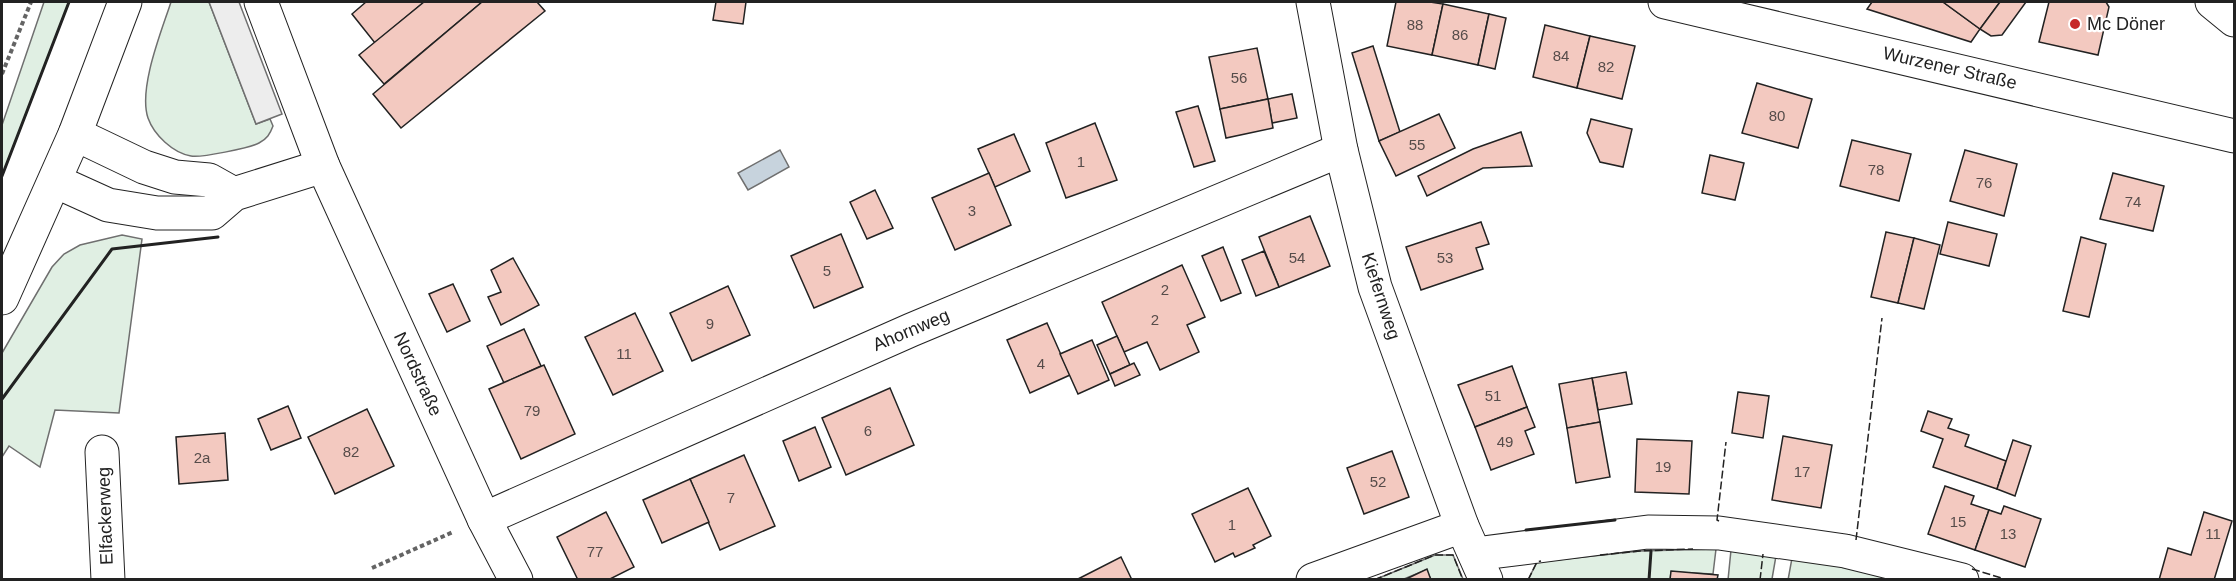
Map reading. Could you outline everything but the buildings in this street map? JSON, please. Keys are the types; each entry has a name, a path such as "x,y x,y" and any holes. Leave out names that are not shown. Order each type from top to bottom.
{"street":[{"path":"2,298 75,134 125,2"},
{"name":"Nordstraße","path":"261,2 322,166 484,519 516,579"},
{"name":"Kiefernweg","path":"1312,2 1341,150 1375,287 1474,553"},
{"path":"2212,2 2235,20"},
{"name":"Wurzener Straße","path":"1682,3 2235,135"},
{"path":"75,134 144,166 175,177 208,180 234,194"},
{"name":"Ahornweg","path":"484,519 911,330 1341,150"},
{"path":"54,181 108,205 157,213 212,213 234,194 322,166"},
{"name":"Elfackerweg","path":"102,452 108,579"},
{"path":"1313,579 1474,553 1648,532 1719,533 1845,551 1962,579"}],"path":[{"path":"2,74 32,2"},
{"path":"372,568 484,519"}],"green space":[{"path":"44,2 69,2 2,176 2,125"},
{"path":"171,2 209,2 256,124 270,119 273,126 268,136 262,141 225,152 191,156 171,147 155,131 148,118 146,91 152,59"},
{"path":"122,235 142,239 119,413 55,410 40,467 9,446 2,457 2,353 52,267 64,254 80,245"},
{"path":"1716,549 1713,574 1671,572 1670,580 1528,580 1537,562 1640,551"},
{"path":"1731,550 1776,556 1772,579 1728,580"},
{"path":"1435,555 1453,555 1463,579 1431,579 1426,570 1404,579 1374,580"},
{"path":"1792,558 1834,564 1899,580 1788,580"}],"shaded area":[{"path":"209,2 239,2 282,114 256,124"},
{"path":"780,150 789,167 748,190 738,173"}],"fence":[{"path":"1856,540 1882,318"},
{"path":"1719,521 1717,520 1726,442"},
{"path":"1600,555 1693,549"},
{"path":"1760,580 1763,554"},
{"path":"1374,580 1435,555 1453,555 1463,580"},
{"path":"1528,580 1537,562 1541,561"},
{"path":"1972,569 2008,580"}],"wall":[{"path":"2,176 69,2"},
{"path":"2,399 112,249 218,237"},
{"path":"1526,530 1615,520"},
{"path":"1649,580 1651,551"}],"place":[{"name":"Mc Döner","path":"2075,24"}]}
